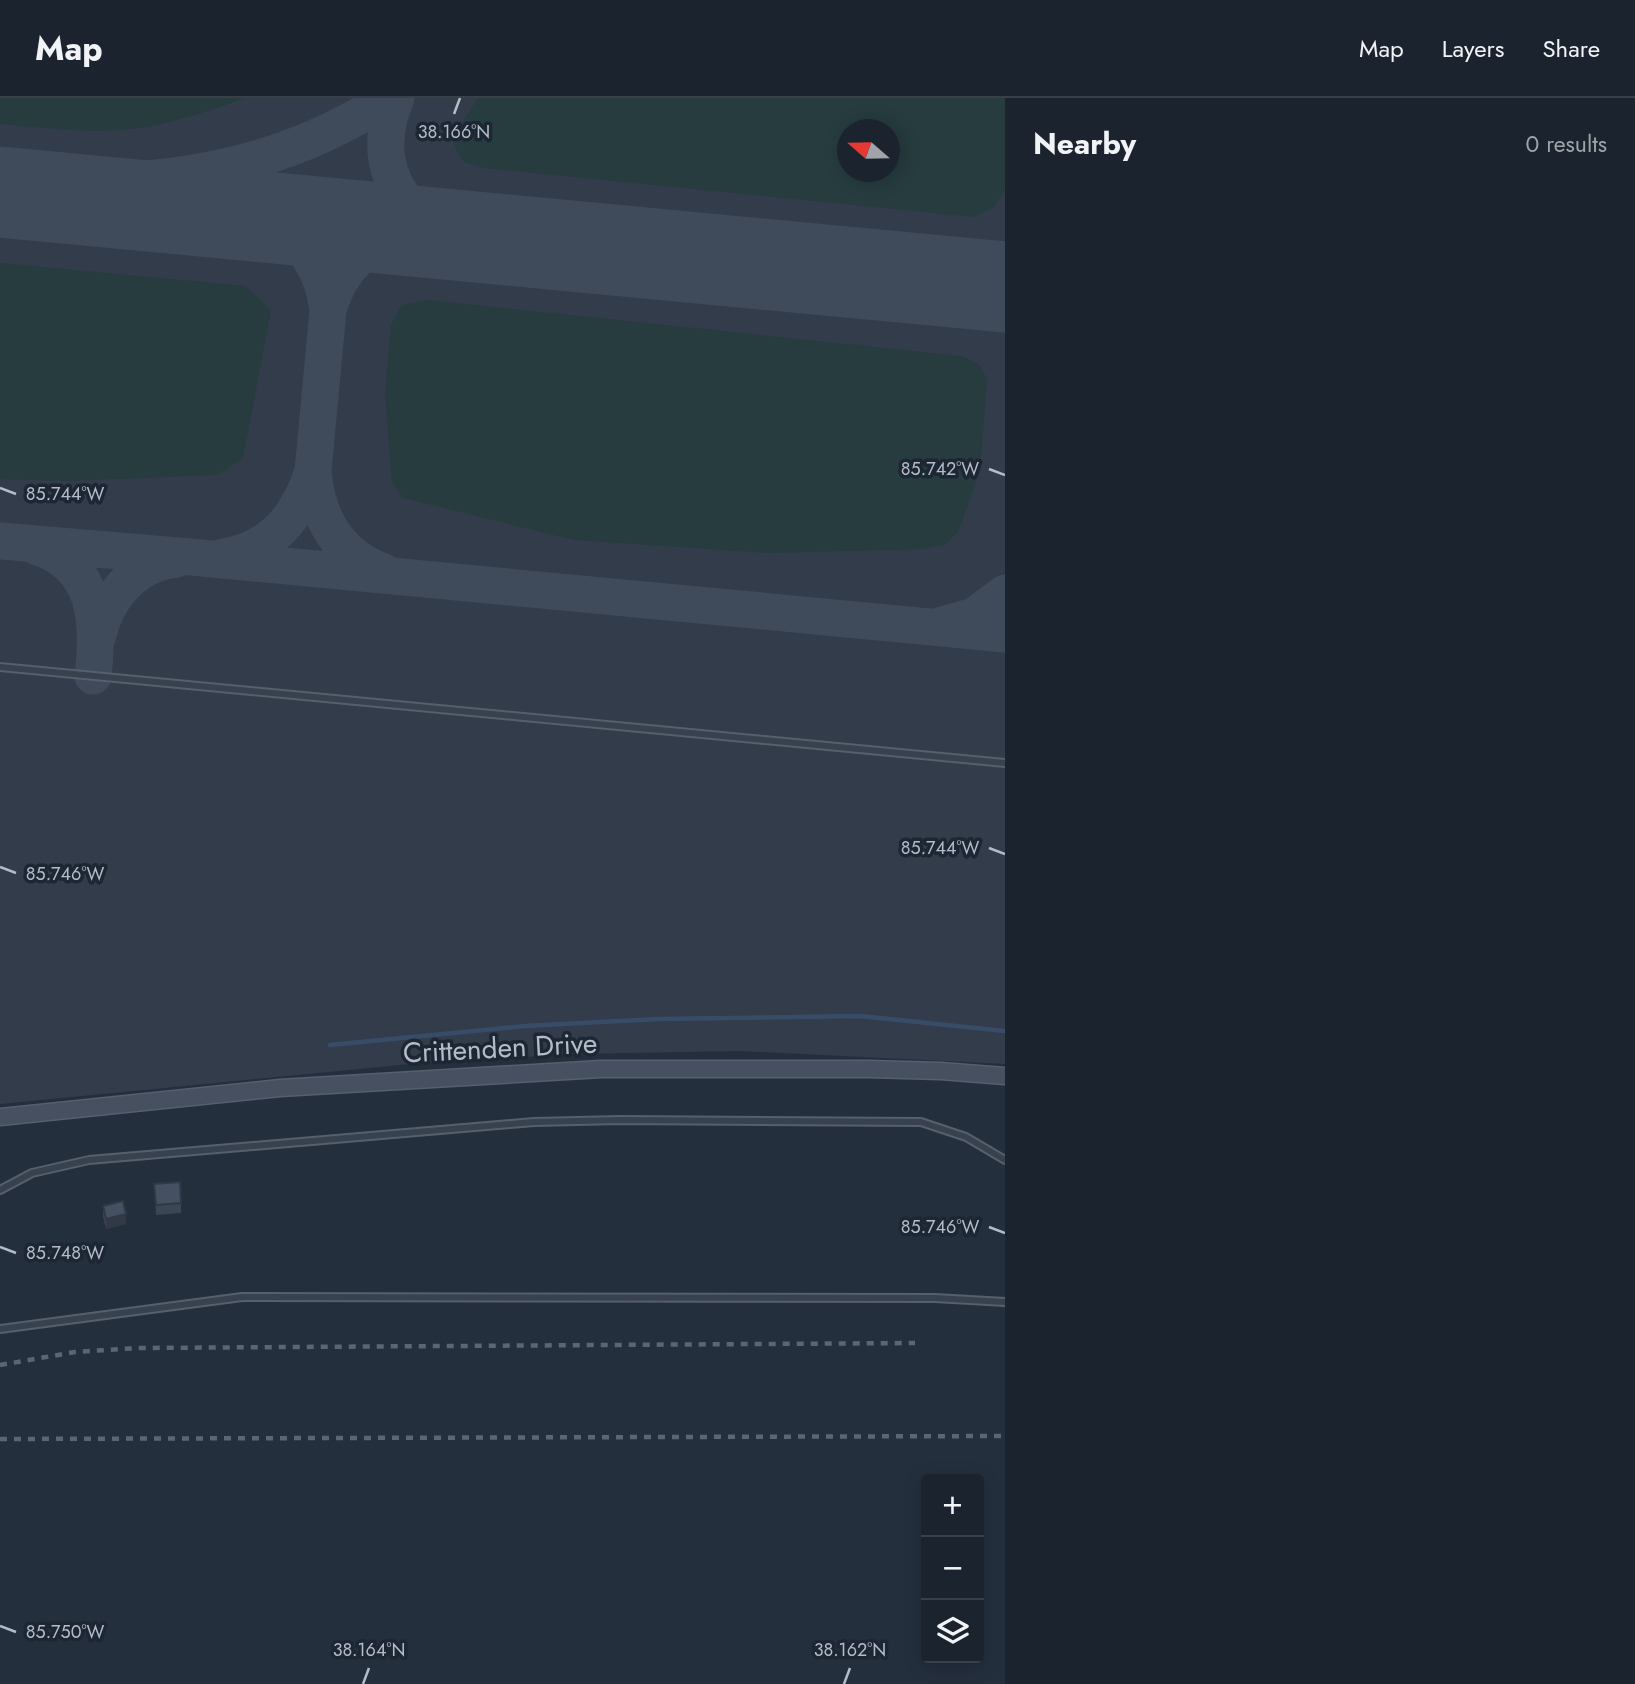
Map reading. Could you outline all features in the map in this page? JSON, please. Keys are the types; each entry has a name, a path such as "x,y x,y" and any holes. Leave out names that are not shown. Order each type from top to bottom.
{"street":[{"name":"Crittenden Drive","path":"0,1117 280,1088 601,1069 881,1069 1005,1076"}],"lane":[{"path":"0,667 1005,763"},
{"path":"0,1190 32,1173 89,1160 534,1122 921,1122 966,1138 1005,1160"},
{"path":"0,1329 242,1297 935,1298 1005,1302"}],"shaded area":[{"path":"0,98 1005,98 1005,1064 740,1051 575,1054 410,1064 0,1104"}],"green space":[{"path":"0,98 244,98 158,125 92,131 0,124"},
{"path":"478,98 1005,98 1005,190 994,207 974,217 484,168 464,162 455,147 457,131"},
{"path":"0,263 245,286 271,310 243,458 217,475 65,481 0,479"},
{"path":"427,300 961,356 979,364 987,379 980,472 958,532 946,544 923,549 768,553 575,540 403,498 392,482 385,394 391,325 402,305"}],"building":[{"path":"180,1182 181,1203 156,1205 154,1184"},
{"path":"123,1201 126,1214 106,1219 103,1206"}],"waterway":[{"path":"330,1045 525,1026 658,1019 860,1016 1005,1031"}],"taxiway":[{"path":"0,180 127,180 210,170 291,147 352,120 386,98"},
{"path":"396,98 389,119 387,159 392,177 413,209 450,231 582,244"},
{"path":"246,215 292,238 312,261 324,292 328,310 313,471"},
{"path":"328,310 344,274 368,251 399,239 438,234"},
{"path":"1005,277 984,282 961,283 1005,301"},
{"path":"223,557 256,547 281,528 300,503 313,471 319,504 333,533 354,556 384,572"},
{"path":"0,541 1005,634"},
{"path":"35,546 56,555 71,567 83,582 94,617 93,676"},
{"path":"97,638 107,609 124,585 147,568 176,559"},
{"path":"942,625 974,616 1005,593"}],"runway":[{"path":"0,192 1005,287"}],"railway":[{"path":"0,1365 75,1352 138,1348 915,1343"},
{"path":"0,1439 1005,1436"}]}
